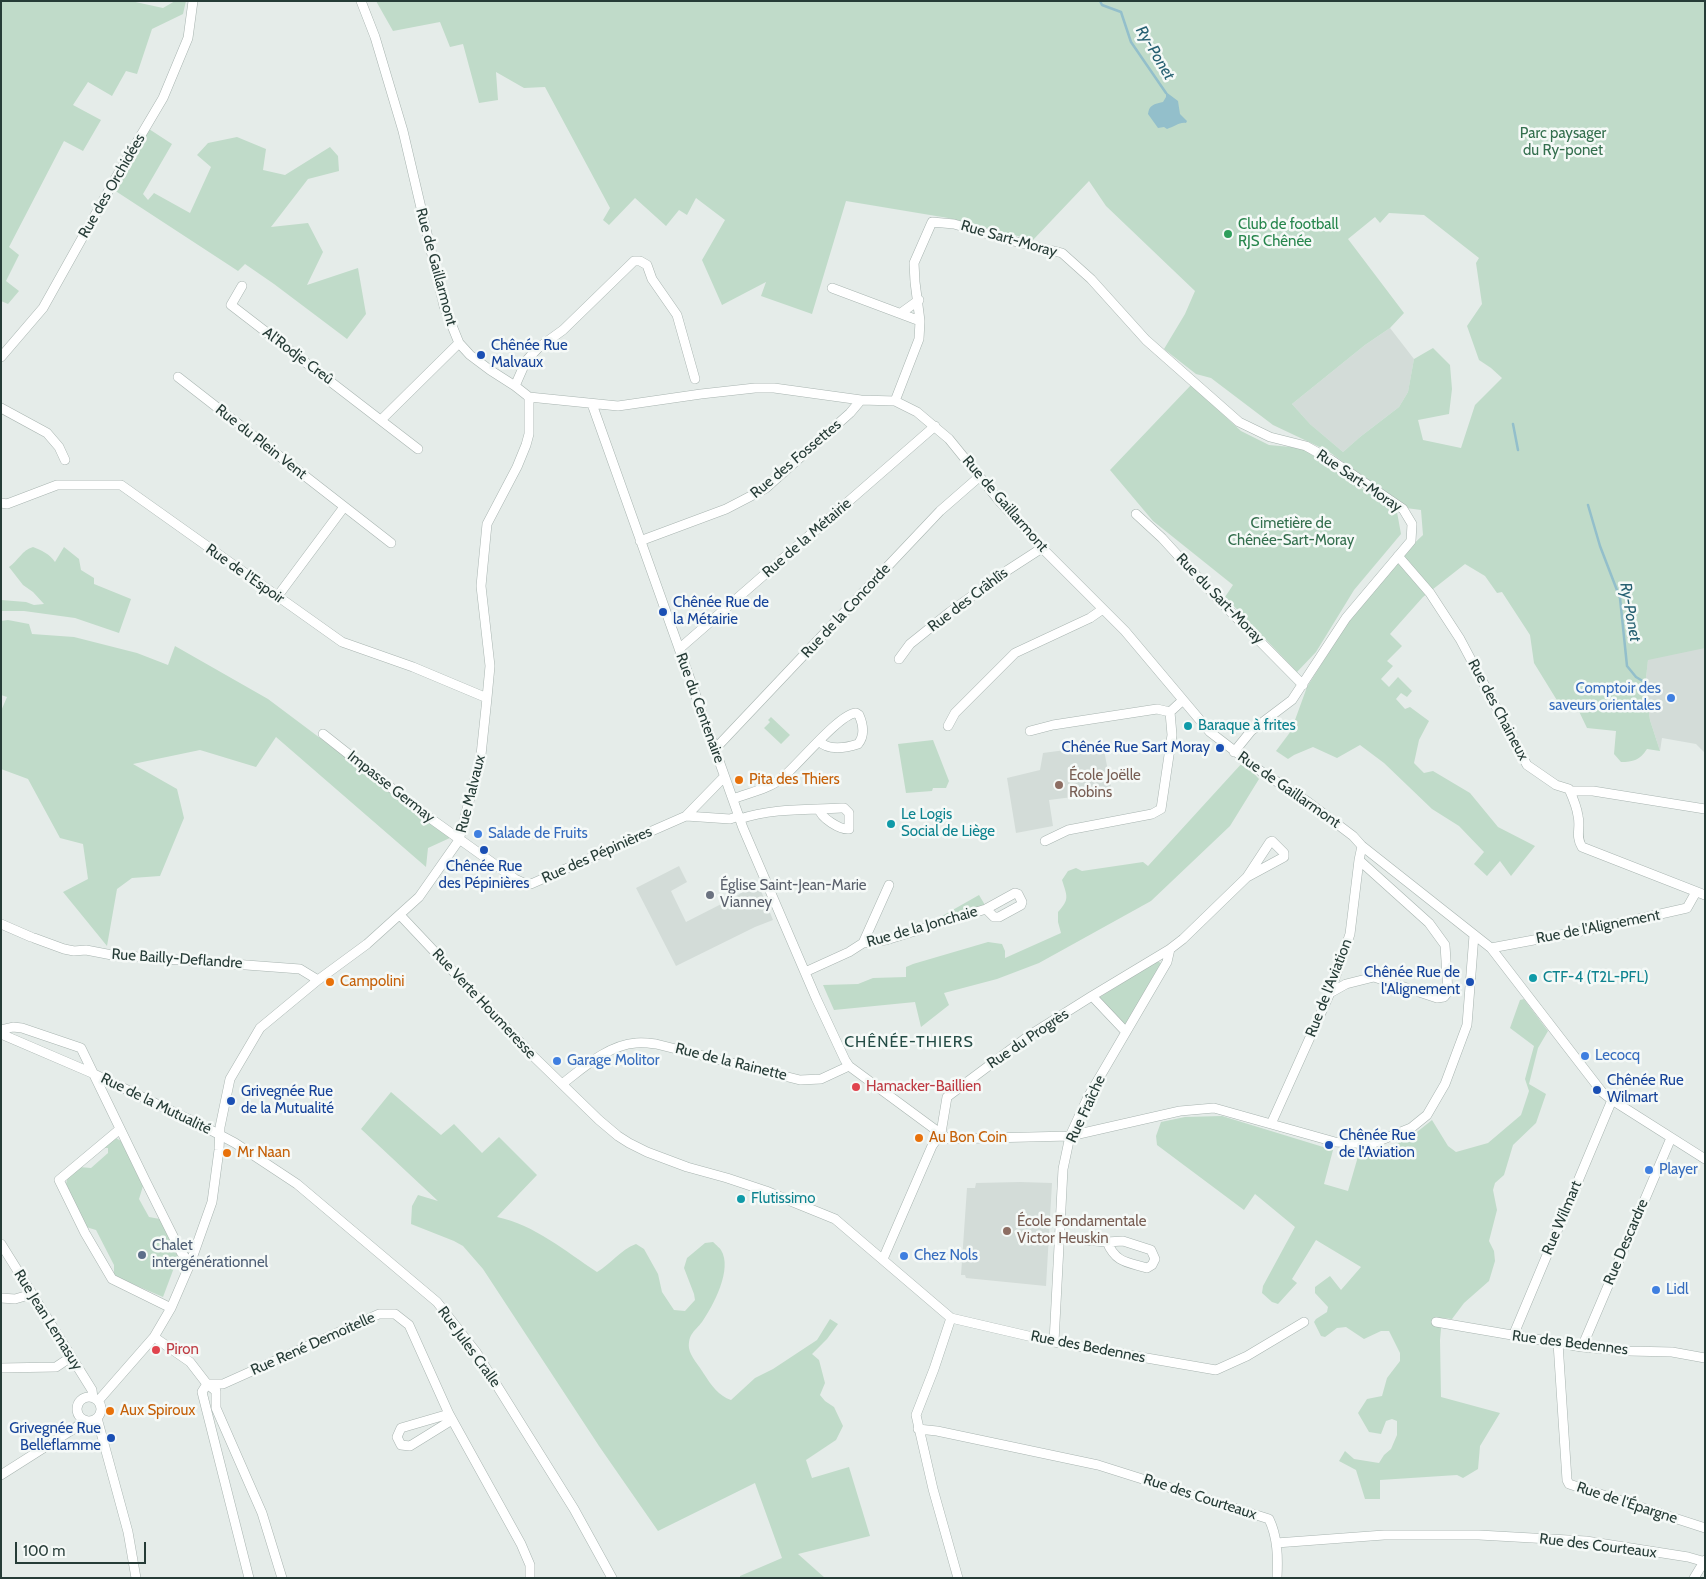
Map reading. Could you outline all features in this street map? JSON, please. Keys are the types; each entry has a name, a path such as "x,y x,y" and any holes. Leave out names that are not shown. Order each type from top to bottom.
{"street":[{"name":"Rue des Orchidées","path":"1,357 43,308 163,98 188,38 193,1"},
{"name":"Rue de Gaillarmont","path":"361,1 375,37 403,130 444,306 459,343 470,355 529,397 618,406 710,393 774,388 861,400 895,401 917,412 935,426 962,454 979,477 1042,548 1138,646 1210,732 1234,752 1308,802 1353,836 1362,846 1491,948 1595,1084 1612,1100 1705,1159"},
{"name":"Rue Sart-Moray","path":"919,300 915,282 914,263 932,222 954,224 1005,239 1062,252 1091,279 1146,340 1239,422 1270,437 1306,446 1331,460 1403,509 1412,524 1411,541 1401,559 1346,618 1292,700 1251,731 1234,752"},
{"path":"516,386 526,361 538,348 563,330 634,261 646,264 652,279 677,315 695,379"},
{"name":"Al'Rodje Creû","path":"242,286 231,305 418,449"},
{"path":"832,288 920,321"},
{"path":"900,313 919,300"},
{"path":"895,401 918,339 920,321 919,300"},
{"path":"381,420 459,343"},
{"name":"Rue du Plein Vent","path":"178,377 391,543"},
{"name":"Rue Malvaux","path":"96,1399 154,1338 171,1308 190,1264 212,1202 219,1150 219,1134 230,1079 260,1028 400,915 419,897 460,840 481,755 490,666 480,586 487,524 517,467 526,445 529,434 529,397"},
{"name":"Rue des Fossettes","path":"640,540 726,510 766,488 850,413 861,400"},
{"name":"Rue du Centenaire","path":"592,404 739,818 805,972 849,1066 941,1133"},
{"path":"1,408 47,433 59,447 65,460"},
{"name":"Rue de la Métairie","path":"679,649 935,426"},
{"name":"Rue de la Concorde","path":"715,749 940,511 979,477"},
{"name":"Rue de l'Espoir","path":"1,503 7,504 57,485 121,485 342,642 414,667 487,698"},
{"path":"277,597 344,507"},
{"name":"Rue du Sart-Moray","path":"1136,514 1162,538 1215,596 1303,684"},
{"name":"Rue des Crâhlîs","path":"899,659 910,644 950,612 1042,548"},
{"name":"Rue des Chaineux","path":"1401,559 1430,593 1460,639 1527,765 1556,785 1570,791"},
{"path":"948,726 955,713 1015,653 1090,618 1103,609"},
{"path":"1170,712 1183,700"},
{"path":"1030,731 1053,725 1157,709 1170,712"},
{"path":"733,799 780,780 806,757 819,741 847,715 856,712 859,715 863,733 858,744 833,748 822,745 819,741"},
{"path":"1045,842 1068,830 1144,816 1161,809 1172,735 1170,712"},
{"name":"Impasse Germay","path":"323,734 460,840"},
{"name":"Rue des Pépinières","path":"460,840 515,879 531,884 686,816 724,776"},
{"path":"1700,894 1582,847 1578,841 1577,834 1579,818 1570,791 1593,791 1705,809"},
{"name":"Rue des Pépinières","path":"686,816 730,819 758,813 819,809"},
{"name":"Rue de l'Aviation","path":"1272,1124 1330,993 1350,934 1358,860 1362,846"},
{"path":"1330,993 1346,984 1374,978 1437,998 1444,997 1448,992 1445,945 1429,923 1358,860"},
{"name":"Rue du Progrès","path":"941,1133 947,1097 1030,1035 1170,949 1183,939 1247,877"},
{"path":"862,943 889,885"},
{"name":"Rue de l'Alignement","path":"1491,948 1603,927 1687,908 1700,894"},
{"name":"Rue de la Jonchaie","path":"805,972 849,952 862,943 886,940 986,910"},
{"name":"Rue Verte Houmeresse","path":"400,915 479,1000 562,1084 599,1120 629,1143 687,1167 766,1191 834,1219 883,1259"},
{"name":"Rue Bailly-Deflandre","path":"1,924 64,950 86,950 112,954 300,969 318,980"},
{"path":"883,1259 932,1146 941,1133 948,1139 1070,1136 1180,1111 1214,1108 1335,1142 1366,1144 1411,1128 1427,1115 1445,1084 1466,1025 1474,935"},
{"name":"Rue Fraîche","path":"1054,1342 1063,1170 1070,1136 1088,1097 1167,962 1170,949"},
{"path":"1092,996 1126,1032"},
{"name":"Rue de la Mutualité","path":"1,1030 13,1027 22,1028 81,1048 92,1073"},
{"name":"Rue de la Mutualité","path":"1,1034 92,1073 219,1134"},
{"name":"Rue de la Rainette","path":"562,1084 616,1048 636,1043 656,1044 800,1080 821,1079 849,1066"},
{"path":"92,1073 181,1252 190,1264"},
{"name":"Rue Wilmart","path":"1513,1336 1612,1100"},
{"path":"120,1129 59,1180 85,1232 112,1279 171,1308"},
{"name":"Rue Jules Cralle","path":"219,1134 297,1184 437,1302 476,1352 574,1509 612,1578"},
{"name":"Rue Descardre","path":"1582,1347 1670,1138"},
{"path":"1060,1238 1107,1242 1123,1241 1151,1250 1155,1260 1147,1268 1116,1258 1107,1242"},
{"name":"Rue Jean Lemasuy","path":"1,1244 96,1399"},
{"name":"Rue des Bedennes","path":"883,1259 951,1318 1054,1342 1216,1370 1248,1356 1304,1322"},
{"path":"1,1298 15,1298 32,1294"},
{"name":"Rue René Demoitelle","path":"207,1384 223,1384 379,1314 395,1314 409,1325 451,1417 520,1544 530,1565 530,1578"},
{"path":"951,1318 916,1415 958,1578"},
{"name":"Rue des Bedennes","path":"1436,1322 1582,1347 1672,1352 1705,1358"},
{"path":"154,1338 190,1362 207,1384 216,1391 216,1408 262,1513 282,1578"},
{"name":"Rue de l'Épargne","path":"1558,1343 1567,1480 1570,1484 1705,1528"},
{"path":"1,1368 56,1367 71,1357"},
{"path":"207,1384 202,1392 249,1578"},
{"path":"84,1398 96,1399 101,1406 97,1418 91,1421 85,1420 78,1414 78,1405 84,1398"},
{"path":"451,1417 410,1446 401,1445 397,1437 401,1428 451,1417"},
{"path":"97,1418 128,1532 136,1578"},
{"path":"1,1475 85,1420"},
{"name":"Rue des Courteaux","path":"918,1428 1098,1465 1174,1488 1269,1519 1274,1530 1276,1543 1384,1535 1479,1535 1586,1541 1688,1557 1704,1562"},
{"path":"1276,1543 1277,1578"},
{"path":"1694,1578 1704,1562"}],"shaded area":[{"path":"1390,328 1414,359 1408,392 1399,407 1343,452 1310,424 1292,404 1365,345"},
{"path":"1705,648 1705,753 1696,744 1662,738 1660,751 1650,720 1645,687 1648,659"},
{"name":"École Joëlle Robins","path":"1103,745 1112,792 1049,800 1053,826 1016,833 1007,778 1040,770 1043,753"},
{"path":"679,866 687,882 671,891 686,922 744,891 759,886 773,920 676,966 636,888"},
{"name":"École Fondamentale Victor Heuskin","path":"976,1183 1052,1183 1046,1286 966,1278 965,1275 961,1275 967,1188 975,1188"}],"green space":[{"path":"1,1 131,1 163,8 175,1 186,1 183,14 152,29 137,74 126,71 112,96 88,82 73,105 101,120 83,151 64,141 9,247 19,255 6,281 19,291 8,304 1,301"},
{"name":"Parc paysager du Ry-ponet","path":"376,1 1705,1 1705,648 1648,660 1645,687 1650,720 1660,751 1647,749 1636,760 1621,762 1614,754 1616,731 1587,728 1574,701 1558,702 1534,663 1530,635 1502,592 1497,593 1485,576 1465,564 1423,597 1390,634 1402,646 1387,661 1393,666 1381,679 1389,687 1398,677 1412,691 1407,697 1401,693 1396,699 1405,709 1410,707 1429,721 1419,740 1414,763 1424,773 1433,771 1470,793 1498,827 1535,846 1511,876 1500,861 1487,876 1474,864 1484,852 1459,826 1432,809 1384,763 1360,745 1337,758 1313,747 1288,759 1276,751 1291,731 1307,687 1349,620 1404,553 1423,535 1421,510 1406,508 1328,451 1273,425 1211,378 1196,374 1164,349 1185,314 1195,291 1106,206 1089,181 1033,240 948,218 846,201 812,314 761,296 766,282 722,305 702,260 725,220 696,198 687,215 679,210 666,226 635,198 609,225 603,220 610,208 545,87 524,88 496,72 498,100 479,103 463,44 450,47 440,22 393,31","holes":["1389,213 1424,215 1479,258 1476,263 1482,304 1467,326 1479,360 1502,378 1475,405 1461,448 1423,440 1418,420 1449,414 1452,389 1450,365 1433,348 1414,359 1408,392 1399,407 1343,452 1310,424 1292,404 1365,345 1390,328 1404,313 1348,239 1375,217 1380,223"]},
{"path":"149,129 172,144 143,194 148,200 154,193 190,213 211,167 197,155 208,143 237,137 266,149 263,170 285,175 330,147 338,156 339,171 308,179 271,227 308,223 323,252 307,285 358,268 366,314 347,339 245,264 238,271 114,190"},
{"name":"Cimetière de Chênée-Sart-Moray","path":"1191,385 1241,431 1269,445 1302,448 1397,512 1401,534 1354,590 1316,652 1297,672 1225,597 1233,585 1153,521 1110,470"},
{"path":"33,547 48,555 55,562 64,547 79,559 81,570 94,578 94,584 131,599 119,633 75,618 24,611 1,611 1,600 26,602 34,605 44,604 33,592 23,585 9,567 29,548"},
{"path":"8,620 29,624 32,634 74,637 137,653 168,665 175,646 268,699 452,837 428,848 426,867 276,737 256,767 200,750 133,764 177,789 184,818 160,876 132,878 117,889 107,946 63,892 88,879 83,844 60,838 28,779 1,769 1,711 7,697 1,695 1,621"},
{"path":"771,717 790,735 781,744 764,728 770,722 768,720"},
{"path":"933,740 949,781 946,788 933,788 932,791 906,793 898,744"},
{"path":"1243,762 1259,779 1230,826 1151,901 1039,963 997,979 944,993 949,1005 921,1027 915,1002 834,1010 823,985 858,984 873,978 906,977 906,967 913,964 988,942 1002,944 1005,958 1061,933 1058,912 1066,900 1062,880 1068,871 1076,868 1082,871 1143,862 1148,866"},
{"path":"979,895 985,905 935,920"},
{"path":"1157,961 1161,963 1126,1024 1123,1025 1100,1000 1100,997"},
{"path":"1524,999 1548,1031 1538,1048 1529,1084 1546,1094 1536,1123 1513,1145 1504,1175 1495,1183 1493,1190 1497,1210 1489,1241 1494,1251 1495,1261 1489,1281 1464,1303 1452,1319 1442,1318 1440,1340 1441,1397 1500,1413 1480,1446 1478,1469 1463,1478 1457,1475 1380,1480 1380,1499 1365,1499 1356,1470 1339,1461 1345,1451 1354,1459 1379,1463 1391,1449 1397,1435 1397,1421 1392,1419 1386,1421 1381,1434 1369,1432 1358,1413 1367,1399 1382,1396 1387,1378 1400,1361 1400,1353 1389,1331 1381,1331 1364,1339 1346,1327 1337,1328 1325,1337 1321,1336 1314,1322 1327,1312 1328,1307 1315,1293 1315,1287 1330,1276 1341,1290 1361,1267 1316,1240 1292,1279 1297,1283 1278,1304 1272,1302 1262,1293 1263,1286 1295,1227 1255,1194 1244,1210 1157,1145 1156,1136 1161,1122 1185,1117 1222,1116 1333,1150 1324,1184 1348,1191 1359,1153 1392,1146 1412,1136 1432,1120 1448,1146 1456,1152 1488,1143 1521,1115 1529,1091 1525,1079 1534,1046 1510,1028 1520,1000"},
{"path":"391,1092 441,1135 454,1124 482,1153 499,1137 537,1175 497,1217 537,1232 597,1272 625,1250 636,1244 644,1249 658,1274 662,1292 674,1310 685,1311 695,1300 684,1268 687,1258 705,1243 713,1242 720,1249 724,1258 723,1277 711,1307 691,1336 689,1348 693,1358 709,1382 719,1393 727,1398 731,1400 755,1378 773,1369 817,1340 830,1319 838,1324 827,1339 812,1354 819,1360 825,1383 820,1395 834,1407 843,1426 836,1440 806,1460 812,1478 849,1467 870,1536 798,1554 825,1578 740,1578 740,1576 782,1558 755,1483 658,1531 599,1446 483,1269 463,1246 411,1224 412,1206 418,1195 438,1201 361,1129"},
{"path":"116,1138 121,1141 143,1186 139,1199 149,1217 160,1219 178,1257 163,1297 114,1276 114,1265 96,1230 86,1227 66,1184 68,1176 79,1167 91,1168 108,1153 108,1148 101,1148"}],"water":[{"path":"1166,92 1178,101 1180,114 1187,121 1167,129 1164,127 1158,128 1148,114 1152,105 1163,102"}],"waterway":[{"name":"Ry-Ponet","path":"1100,1 1102,5 1121,12 1131,42 1166,93"},
{"name":"Ry-Ponet","path":"1513,424 1518,450"},
{"name":"Ry-Ponet","path":"1588,505 1600,546 1620,598 1627,666 1636,677 1651,686"}],"place":[{"name":"Club de football RJS Chênée","path":"1228,234"},
{"name":"Chênée Rue Malvaux","path":"481,355"},
{"name":"Chênée Rue de la Métairie","path":"663,612"},
{"name":"Comptoir des saveurs orientales","path":"1671,698"},
{"name":"Baraque à frites","path":"1188,726"},
{"name":"Chênée Rue Sart Moray","path":"1220,748"},
{"name":"Pita des Thiers","path":"739,780"},
{"name":"École Joëlle Robins","path":"1059,785"},
{"name":"Le Logis Social de Liège","path":"891,824"},
{"name":"Salade de Fruits","path":"478,834"},
{"name":"Chênée Rue des Pépinières","path":"484,850"},
{"name":"Église Saint-Jean-Marie Vianney","path":"710,895"},
{"name":"CTF-4 (T2L-PFL)","path":"1533,978"},
{"name":"Campolini","path":"330,982"},
{"name":"Chênée Rue de l'Alignement","path":"1470,982"},
{"name":"Lecocq","path":"1585,1056"},
{"name":"Garage Molitor","path":"557,1061"},
{"name":"Hamacker-Baillien","path":"856,1087"},
{"name":"Chênée Rue Wilmart","path":"1597,1090"},
{"name":"Grivegnée Rue de la Mutualité","path":"231,1101"},
{"name":"Au Bon Coin","path":"919,1138"},
{"name":"Chênée Rue de l'Aviation","path":"1329,1145"},
{"name":"Mr Naan","path":"227,1153"},
{"name":"Player","path":"1649,1170"},
{"name":"Flutissimo","path":"741,1199"},
{"name":"École Fondamentale Victor Heuskin","path":"1007,1231"},
{"name":"Chalet intergénérationnel","path":"142,1255"},
{"name":"Chez Nols","path":"904,1256"},
{"name":"Lidl","path":"1656,1290"},
{"name":"Piron","path":"156,1350"},
{"name":"Aux Spiroux","path":"110,1411"},
{"name":"Grivegnée Rue Belleflamme","path":"111,1438"}],"district":[{"name":"CHÊNÉE-THIERS","path":"909,1042"}]}
